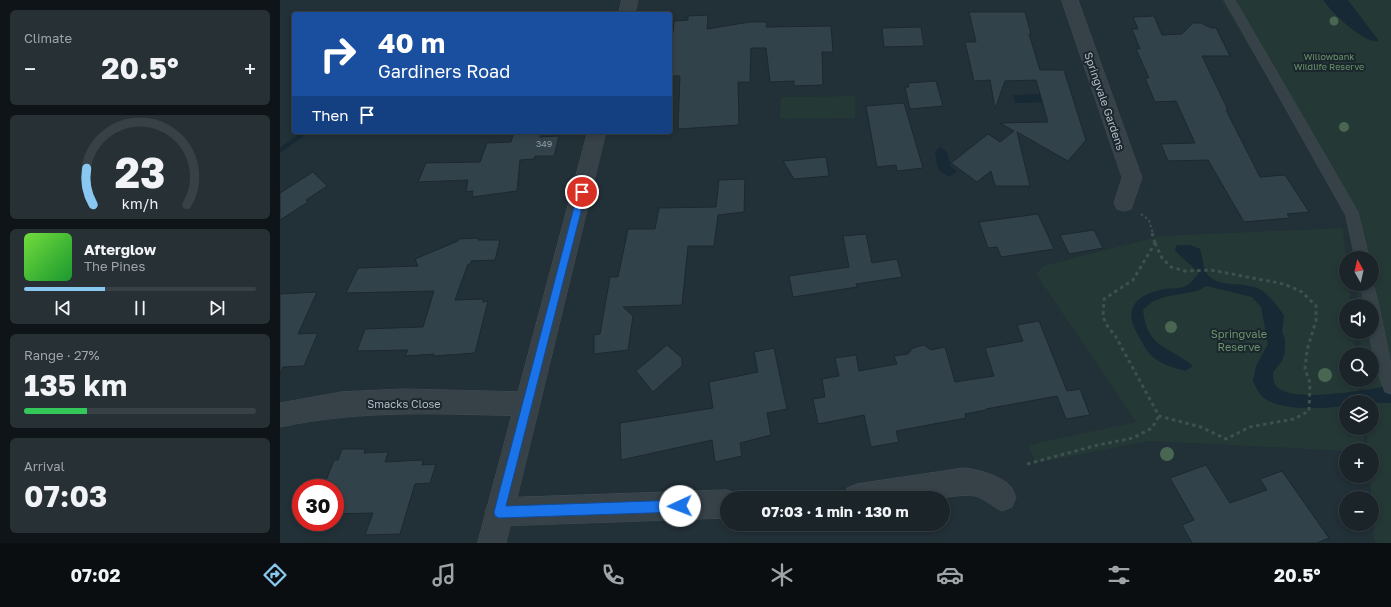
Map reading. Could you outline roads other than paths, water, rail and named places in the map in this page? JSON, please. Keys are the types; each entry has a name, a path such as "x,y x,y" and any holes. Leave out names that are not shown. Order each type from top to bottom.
{"street":[{"path":"627,12 630,0"},
{"name":"Springvale Gardens","path":"1070,0 1132,178 1124,203"},
{"path":"492,543 597,134"},
{"name":"Smacks Close","path":"280,415 331,405 380,402 528,404"},
{"path":"900,491 956,482 971,482 985,485 1002,497"},
{"path":"499,512 720,504"}],"lane":[{"path":"1230,0 1353,216 1360,251"},
{"path":"1378,339 1384,368 1391,387"}],"water":[{"path":"1323,0 1348,0 1379,41 1373,41 1357,33 1333,12"},
{"path":"1048,94 1050,102 1015,103 1013,95"},
{"path":"940,147 947,152 951,167 957,171 949,177 938,169 935,152"},
{"path":"1177,245 1190,245 1200,249 1205,271 1210,277 1227,284 1255,287 1261,290 1271,298 1284,315 1282,332 1285,339 1285,352 1282,361 1273,372 1274,382 1277,387 1286,392 1314,395 1391,386 1391,403 1379,403 1379,395 1339,395 1339,407 1326,408 1289,407 1268,401 1257,390 1253,381 1256,366 1268,344 1261,307 1252,297 1206,286 1197,291 1164,297 1152,302 1143,310 1145,323 1154,339 1160,345 1193,366 1185,371 1165,364 1154,358 1145,347 1133,325 1132,310 1135,304 1147,294 1165,289 1184,287 1188,285 1199,273 1175,250"}],"waterway":[{"path":"280,151 303,134"}],"park label":[{"name":"Willowbank Wildlife Reserve","path":"1329,62"},
{"name":"Springvale Reserve","path":"1239,339"}]}
